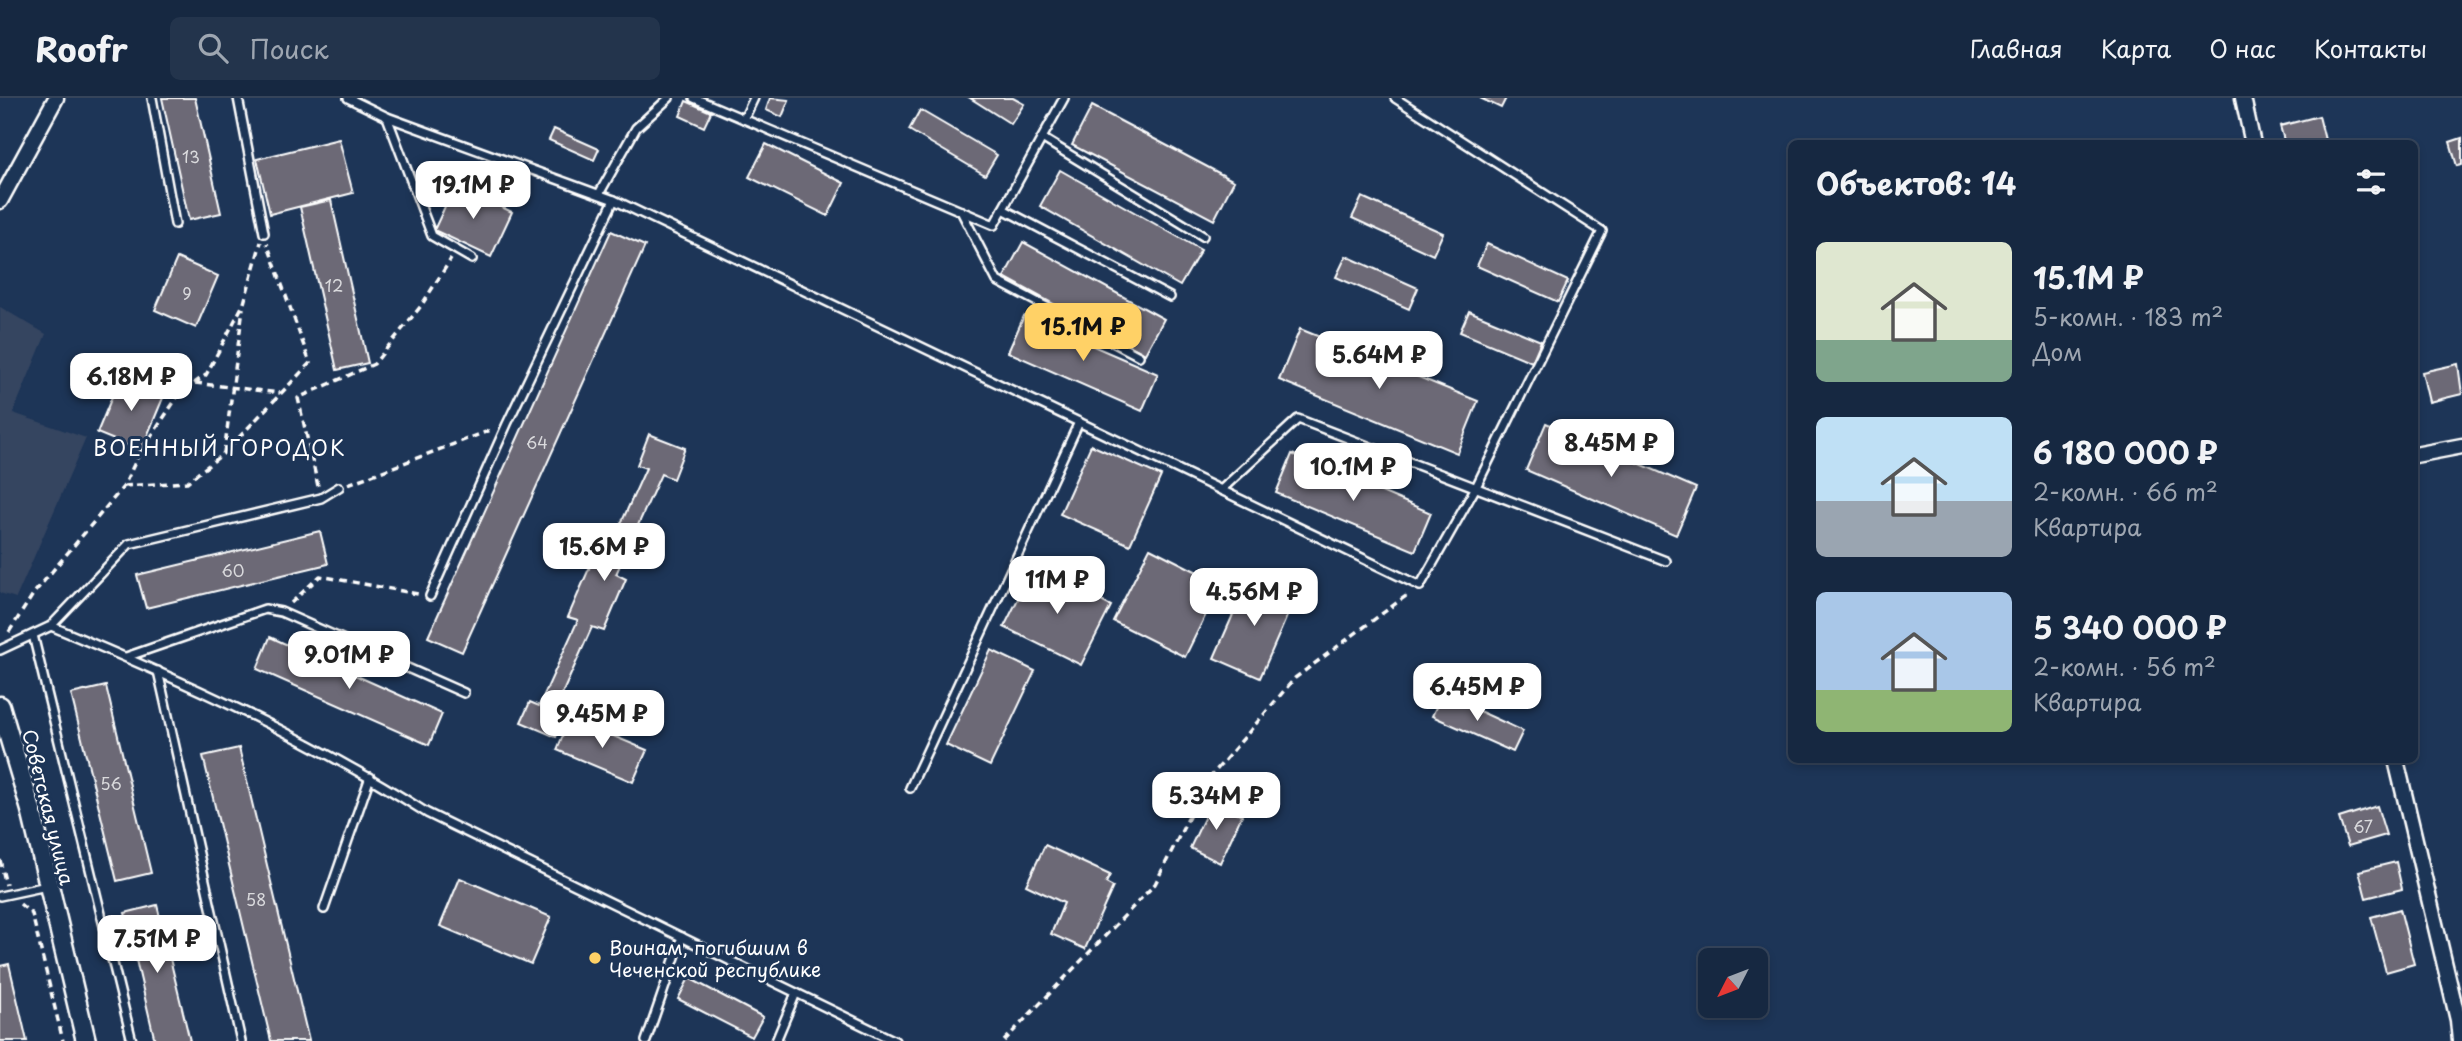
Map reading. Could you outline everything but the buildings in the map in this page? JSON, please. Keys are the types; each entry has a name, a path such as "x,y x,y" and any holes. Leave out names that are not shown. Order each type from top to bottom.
{"street":[{"path":"0,201 56,98"},
{"path":"2243,98 2252,140"},
{"path":"2418,454 2462,446"},
{"name":"Советская улица","path":"0,706 31,810 86,1041"},
{"path":"2397,763 2458,1020 2460,1041"}],"lane":[{"path":"152,98 175,224"},
{"path":"238,98 264,233"},
{"path":"348,98 387,117 614,200 1420,586 1476,487 1602,231 1395,98"},
{"path":"599,194 636,128 669,98"},
{"path":"694,98 994,225 1064,98"},
{"path":"744,119 754,98"},
{"path":"387,117 432,236 455,252 472,259"},
{"path":"1042,138 1203,236"},
{"path":"430,596 614,200"},
{"path":"1003,209 1170,297"},
{"path":"961,211 997,281 1139,356"},
{"path":"1221,490 1298,419 1665,561"},
{"path":"910,788 1079,422"},
{"path":"0,650 51,626 129,544 321,498 340,487"},
{"path":"125,657 265,609 281,612 464,693"},
{"path":"51,626 158,671 370,777 426,813 895,1041"},
{"path":"33,635 132,1041"},
{"path":"158,671 241,1041"},
{"path":"324,909 370,777"},
{"path":"4,896 47,886"},
{"path":"646,1041 682,937"},
{"path":"776,1041 796,993"}],"path":[{"path":"224,453 244,303 264,233"},
{"path":"124,486 187,482 224,453 310,363 264,233"},
{"path":"321,498 298,398 374,364 421,306 455,252"},
{"path":"7,635 34,593 124,486 137,458 180,393 206,375 244,303"},
{"path":"194,383 280,393"},
{"path":"340,487 508,424"},
{"path":"281,612 320,576 430,596"},
{"path":"1004,1041 1155,884 1207,781 1296,678 1420,586"},
{"path":"0,860 4,896 32,914 63,1041"}],"shaded area":[{"path":"0,307 46,334 13,413 86,438 16,598 0,593"}],"place":[{"name":"Воинам, погибшим в Чеченской республике","path":"595,958"}],"district":[{"name":"ВОЕННЫЙ ГОРОДОК","path":"220,447"}]}
